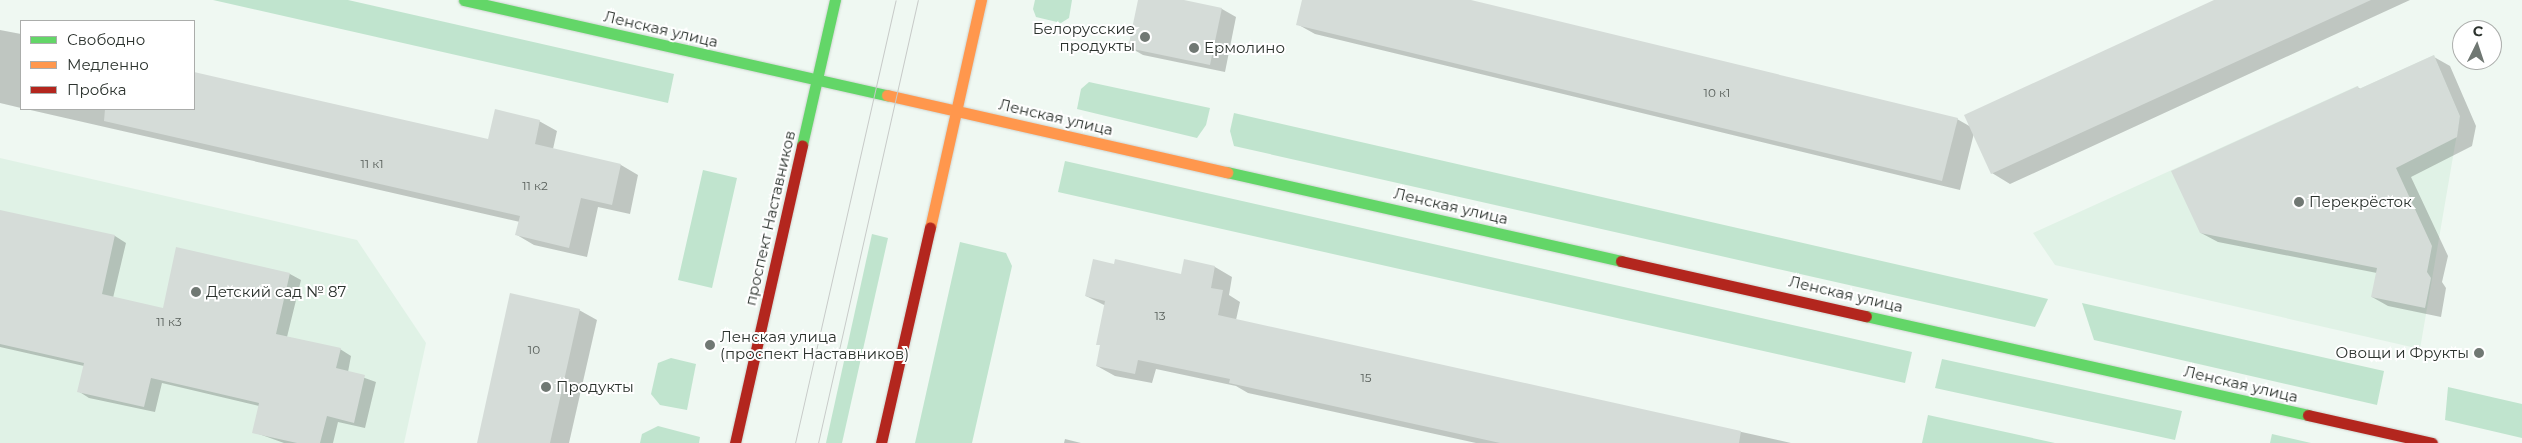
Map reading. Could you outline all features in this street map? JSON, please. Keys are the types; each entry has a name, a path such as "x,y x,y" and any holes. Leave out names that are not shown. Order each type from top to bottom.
{"street":[{"name":"Ленская улица","path":"464,0 2432,443"},
{"name":"проспект Наставников","path":"734,443 835,0"},
{"path":"881,443 981,0"}],"shaded area":[{"path":"2434,55 2460,116 2420,349 2055,265 2033,233 2357,86 2359,89"},
{"name":"Детский сад № 87","path":"0,158 357,240 426,343 404,443 0,443"}],"green space":[{"path":"213,0 348,0 674,74 668,103"},
{"path":"1035,0 1072,0 1069,18 1061,23 1036,17 1033,9"},
{"path":"1089,82 1210,108 1206,125 1197,138 1077,109 1081,89"},
{"path":"1234,113 2048,299 2035,327 1234,146 1230,131"},
{"path":"1065,161 1912,352 1905,383 1058,192"},
{"path":"703,170 737,178 712,288 678,280"},
{"path":"872,234 888,238 842,443 826,443"},
{"path":"960,242 1006,253 1012,266 972,443 915,443"},
{"path":"2082,303 2384,371 2377,405 2094,340"},
{"path":"671,358 696,364 687,410 660,405 651,394 658,363"},
{"path":"1942,359 2182,411 2175,440 1935,388"},
{"path":"2448,387 2522,404 2522,438 2445,420"},
{"path":"1928,415 2055,443 1922,443"},
{"path":"658,426 700,437 699,443 640,443 642,434"},
{"path":"2272,434 2311,443 2270,443"}],"building":[{"path":"1138,0 1184,0 1222,8 1210,65 1128,48"},
{"path":"1302,0 1471,0 1958,118 1942,181 1296,25"},
{"path":"2214,0 2371,0 1991,174 1964,115"},
{"name":"Перекрёсток","path":"2434,55 2460,116 2457,137 2396,168 2432,246 2427,272 2431,278 2425,308 2371,297 2377,268 2200,233 2171,171 2358,86 2359,89"},
{"path":"195,72 488,139 495,109 540,120 535,144 621,164 612,205 581,198 569,248 515,235 520,216 104,121 105,110 195,110"},
{"path":"0,210 115,235 102,294 163,308 176,247 290,273 276,334 341,348 336,368 365,375 354,423 327,416 320,443 297,443 252,433 259,403 199,389 151,378 144,407 77,392 84,363 0,344"},
{"path":"1093,259 1114,264 1115,259 1181,274 1184,259 1215,266 1211,288 1223,290 1218,315 1741,431 1739,443 1500,443 1229,383 1230,379 1138,360 1135,374 1096,366 1100,345 1096,345 1105,301 1085,296"},
{"path":"510,293 580,309 550,443 477,443"}],"tram line":[{"path":"795,443 896,0"},
{"path":"818,443 918,0"}],"traffic: fast":[{"path":"464,0 887,95"},
{"path":"802,145 835,0"},
{"path":"1227,172 1621,261"},
{"path":"1866,316 2308,415"}],"traffic: slow":[{"path":"930,228 981,0"},
{"path":"887,95 1227,172"}],"traffic: jam":[{"path":"735,443 802,145"},
{"path":"881,443 930,228"},
{"path":"1621,261 1866,316"},
{"path":"2308,415 2432,443"}],"place":[{"name":"Белорусские продукты","path":"1145,37"},
{"name":"Ермолино","path":"1194,48"},
{"name":"Перекрёсток","path":"2299,202"},
{"name":"Детский сад № 87","path":"196,292"},
{"name":"Ленская улица (проспект Наставников)","path":"710,345"},
{"name":"Овощи и Фрукты","path":"2479,353"},
{"name":"Продукты","path":"546,387"}]}
